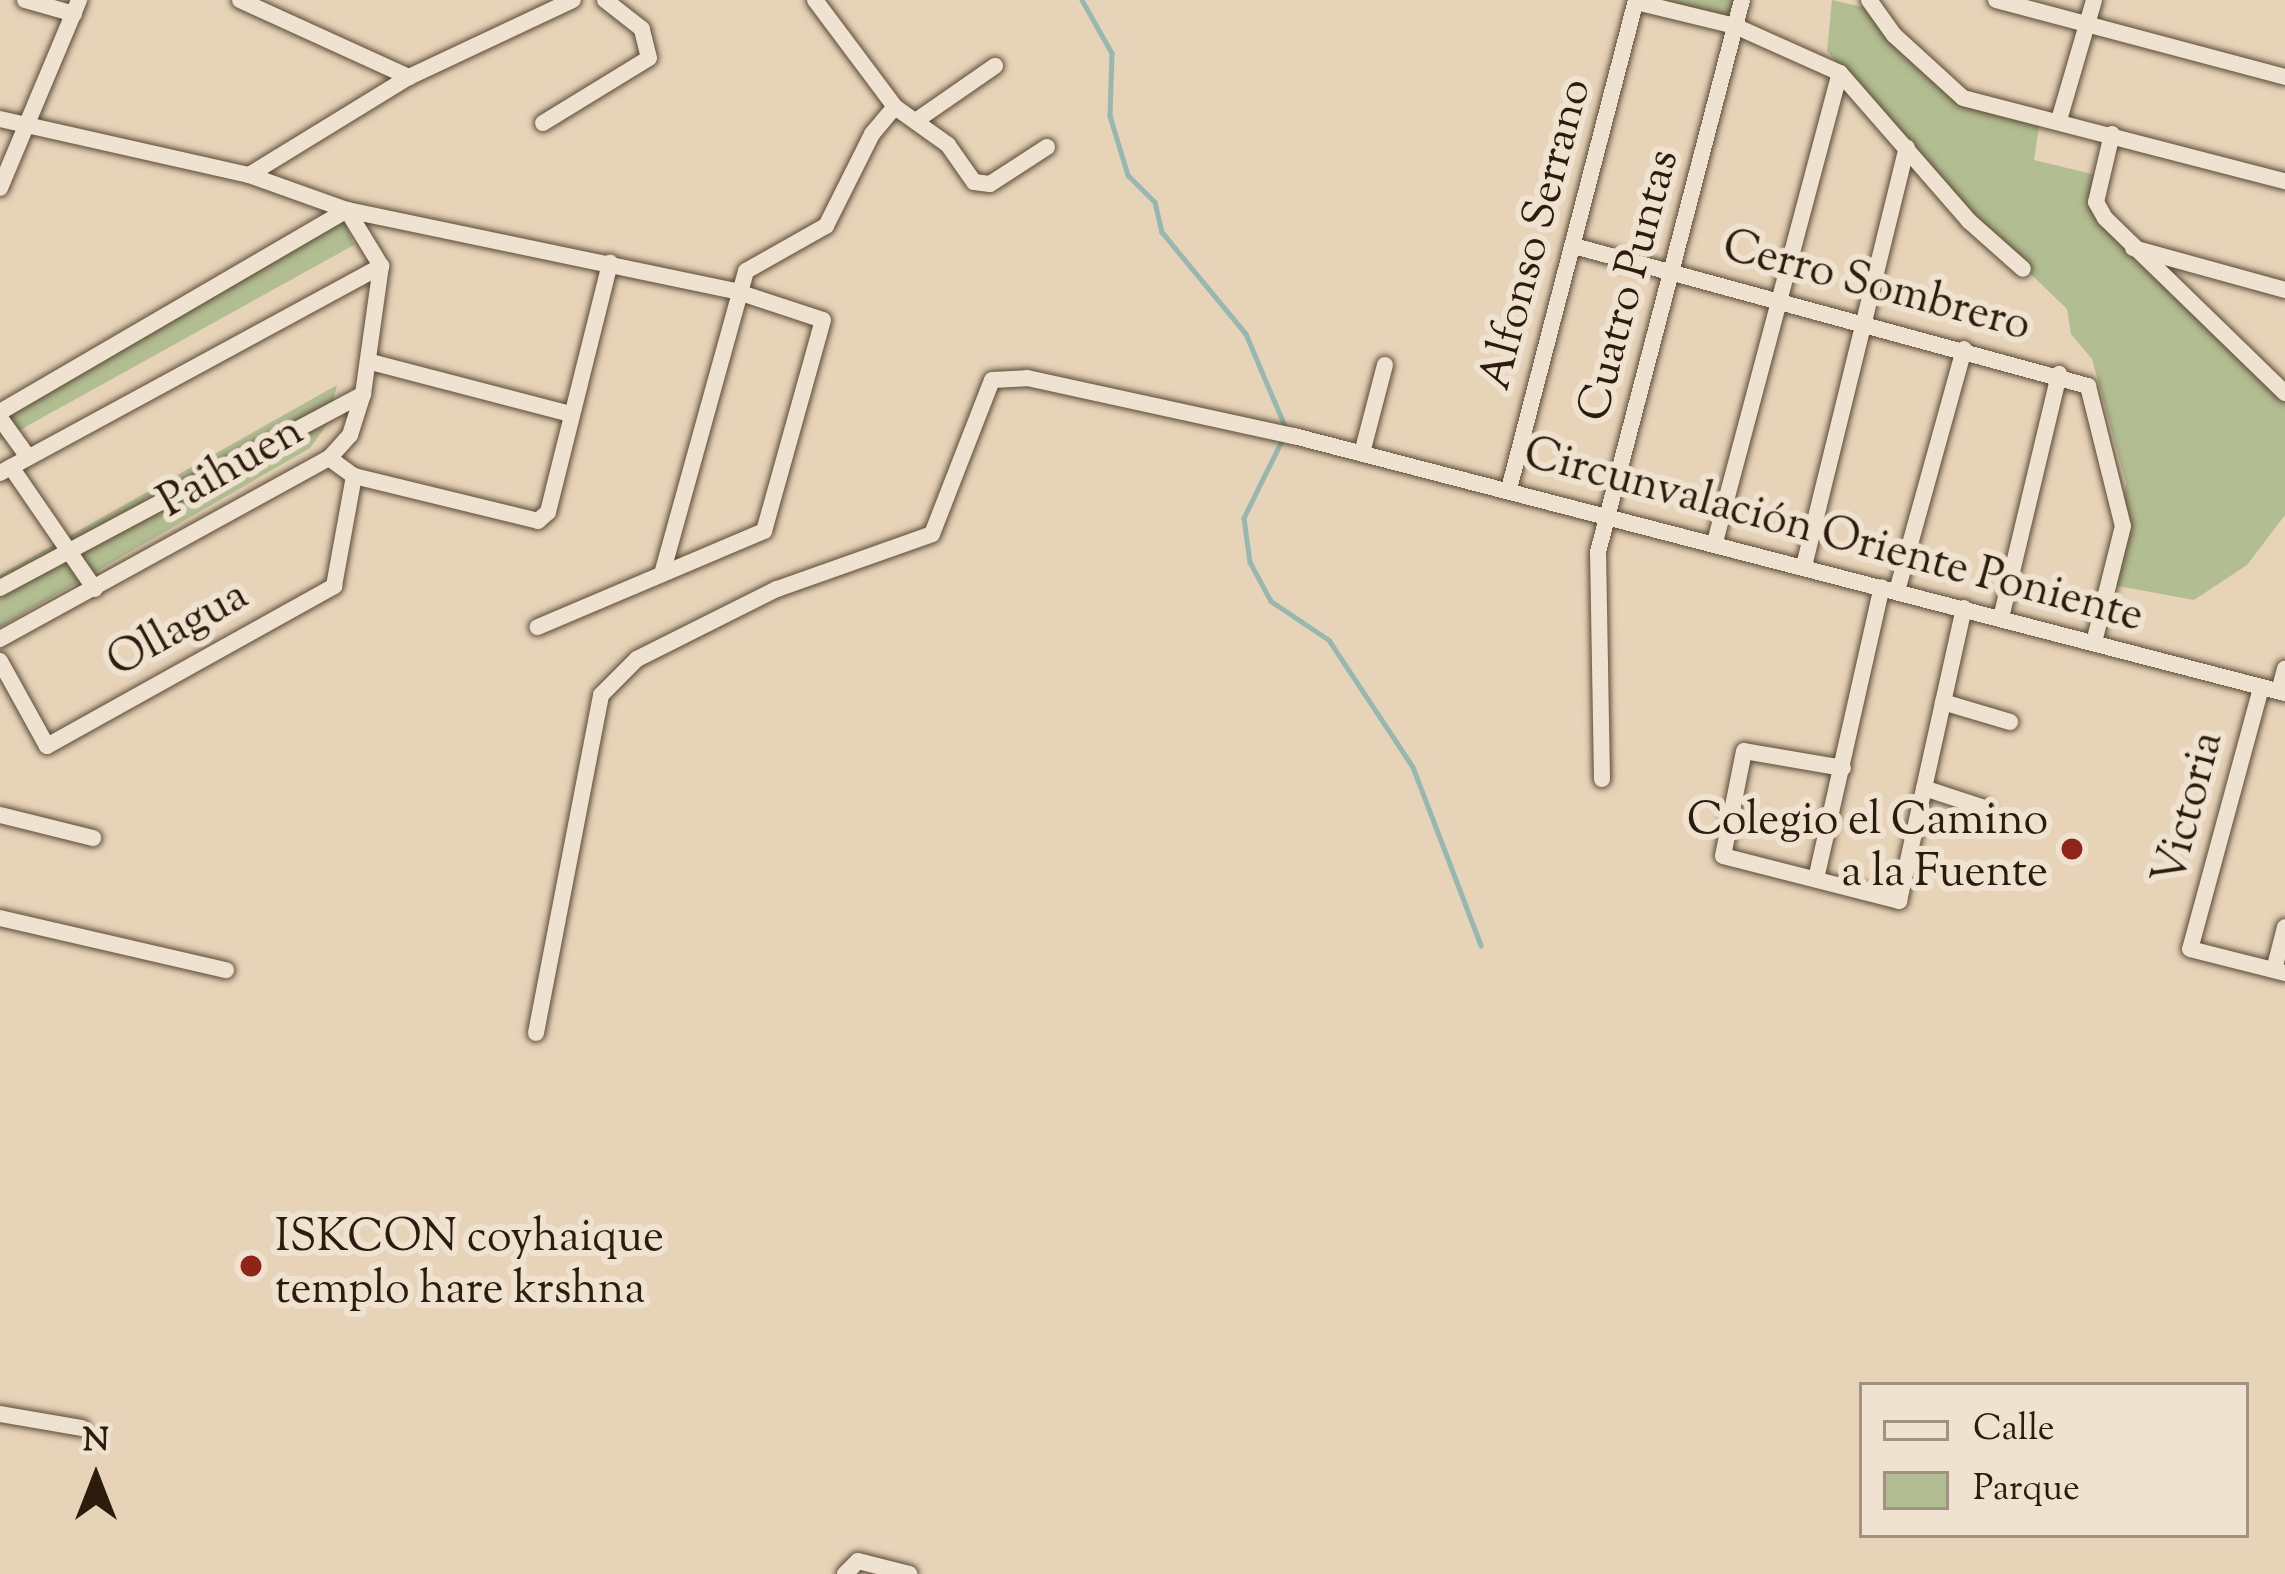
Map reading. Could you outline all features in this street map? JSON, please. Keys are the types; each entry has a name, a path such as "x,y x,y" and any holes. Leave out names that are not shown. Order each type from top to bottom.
{"street":[{"path":"0,188 76,7 25,0"},
{"path":"240,0 281,8 409,77"},
{"path":"249,175 409,77 573,0"},
{"path":"544,123 649,58 642,29 605,0"},
{"path":"815,0 895,107 917,120 983,185 1047,147"},
{"name":"Cuatro Puntas","path":"1602,779 1598,552 1742,0"},
{"path":"1869,0 1894,35 1964,98 2285,181"},
{"path":"1996,0 2285,76"},
{"path":"2059,120 2094,0"},
{"path":"1636,1 1735,26 1840,73 2023,269"},
{"name":"Alfonso Serrano","path":"1509,489 1636,1"},
{"path":"917,120 995,66"},
{"path":"1714,542 1840,73"},
{"path":"662,574 738,292 756,262 796,249 826,226 872,134 895,107"},
{"path":"0,119 28,129 249,175 347,210 738,292 823,320 764,531 538,627"},
{"path":"2112,134 2096,202 2132,248 2285,393"},
{"path":"1804,566 1906,147"},
{"path":"94,589 6,470 382,266 347,210"},
{"path":"28,457 0,415 347,210"},
{"name":"Cerro Sombrero","path":"1574,246 2059,374 2088,386 2123,526 2094,642"},
{"path":"2132,248 2285,290"},
{"path":"329,458 354,476 538,521 548,512 610,263"},
{"name":"Paihuen","path":"0,639 329,458 350,435 363,394 382,266"},
{"path":"1816,878 1890,589 1964,349"},
{"path":"370,362 571,414"},
{"path":"1362,453 1385,364"},
{"path":"2001,618 2059,374"},
{"name":"Circunvalación Oriente Poniente","path":"536,1033 602,694 638,659 776,589 932,534 992,380 1027,378 1294,436 2275,690"},
{"path":"0,587 363,394"},
{"name":"Ollagua","path":"0,661 47,746 334,586 354,476"},
{"path":"1843,768 1744,751 1723,856 1899,901 1964,608"},
{"name":"Victoria","path":"2280,972 2190,949 2285,669"},
{"path":"1943,702 2010,722"},
{"path":"1924,788 1985,808"},
{"path":"0,815 94,838"},
{"path":"0,918 226,970"},
{"path":"2280,972 2285,927"},
{"path":"0,1414 82,1429"},
{"path":"844,1574 858,1561 909,1574"}],"green space":[{"path":"1662,0 1735,0 1731,18"},
{"path":"1832,0 1866,8 1957,100 2040,121 2034,160 2096,175 2091,203 2127,253 2285,396 2285,515 2247,565 2194,600 2107,584 2126,483 2092,359 2071,334 2067,309 1961,207 1827,51"},
{"path":"343,218 354,245 0,441 0,406"},
{"path":"337,385 328,423 310,448 0,627 0,575"}],"waterway":[{"path":"1082,0 1112,53 1110,116 1128,175 1155,202 1162,232 1246,334 1285,426"},
{"path":"1284,437 1244,518 1250,562 1271,601 1329,640 1413,767 1481,945"}],"place":[{"name":"Colegio el Camino a la Fuente","path":"2072,849"},
{"name":"ISKCON coyhaique templo hare krshna","path":"251,1266"}]}
